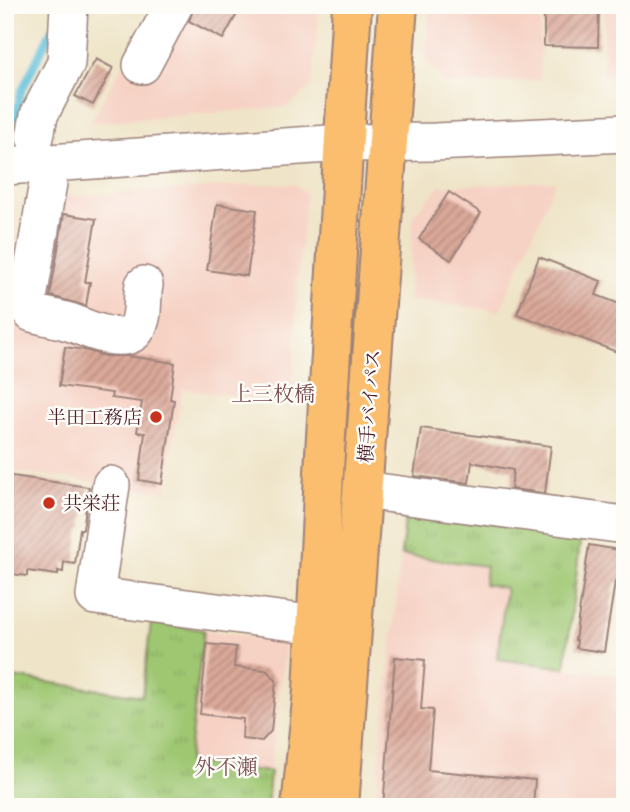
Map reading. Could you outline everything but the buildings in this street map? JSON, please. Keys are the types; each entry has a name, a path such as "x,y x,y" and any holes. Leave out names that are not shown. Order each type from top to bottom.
{"highway":[{"path":"301,807 313,691 352,5"},
{"name":"横手バイパス","path":"340,807 398,5"}],"street":[{"path":"25,156 39,115 66,63 69,5"},
{"path":"142,65 174,5"},
{"path":"25,156 344,143 448,142 625,133"},
{"path":"25,156 47,172 48,183 27,304 32,313 120,337 136,331 143,304 142,291"},
{"path":"111,485 95,596 317,625"},
{"path":"363,490 625,525"}],"shaded area":[{"path":"156,5 320,5 312,86 288,107 90,123"},
{"path":"430,5 541,5 540,80 449,85 425,61"},
{"path":"604,5 625,5 625,74 603,75"},
{"path":"556,181 500,311 409,300 413,215 440,186"},
{"path":"294,184 306,193 297,283 292,403 182,389 166,492 5,470 5,366 26,199"},
{"path":"401,555 486,566 506,587 497,659 625,676 625,773 620,807 375,807"},
{"path":"204,630 286,641 270,772 188,762"}],"green space":[{"path":"407,505 582,527 565,668 497,659 506,588 484,584 486,566 401,555"},
{"path":"151,623 204,630 188,762 270,772 267,807 5,807 5,676 142,696"}],"waterway":[{"path":"16,117 21,92 52,29"}],"place":[{"name":"半田工務店","path":"156,417"},
{"name":"共栄荘","path":"49,503"}],"district":[{"name":"上三枚橋","path":"273,394"},
{"name":"外不瀬","path":"226,767"}]}
